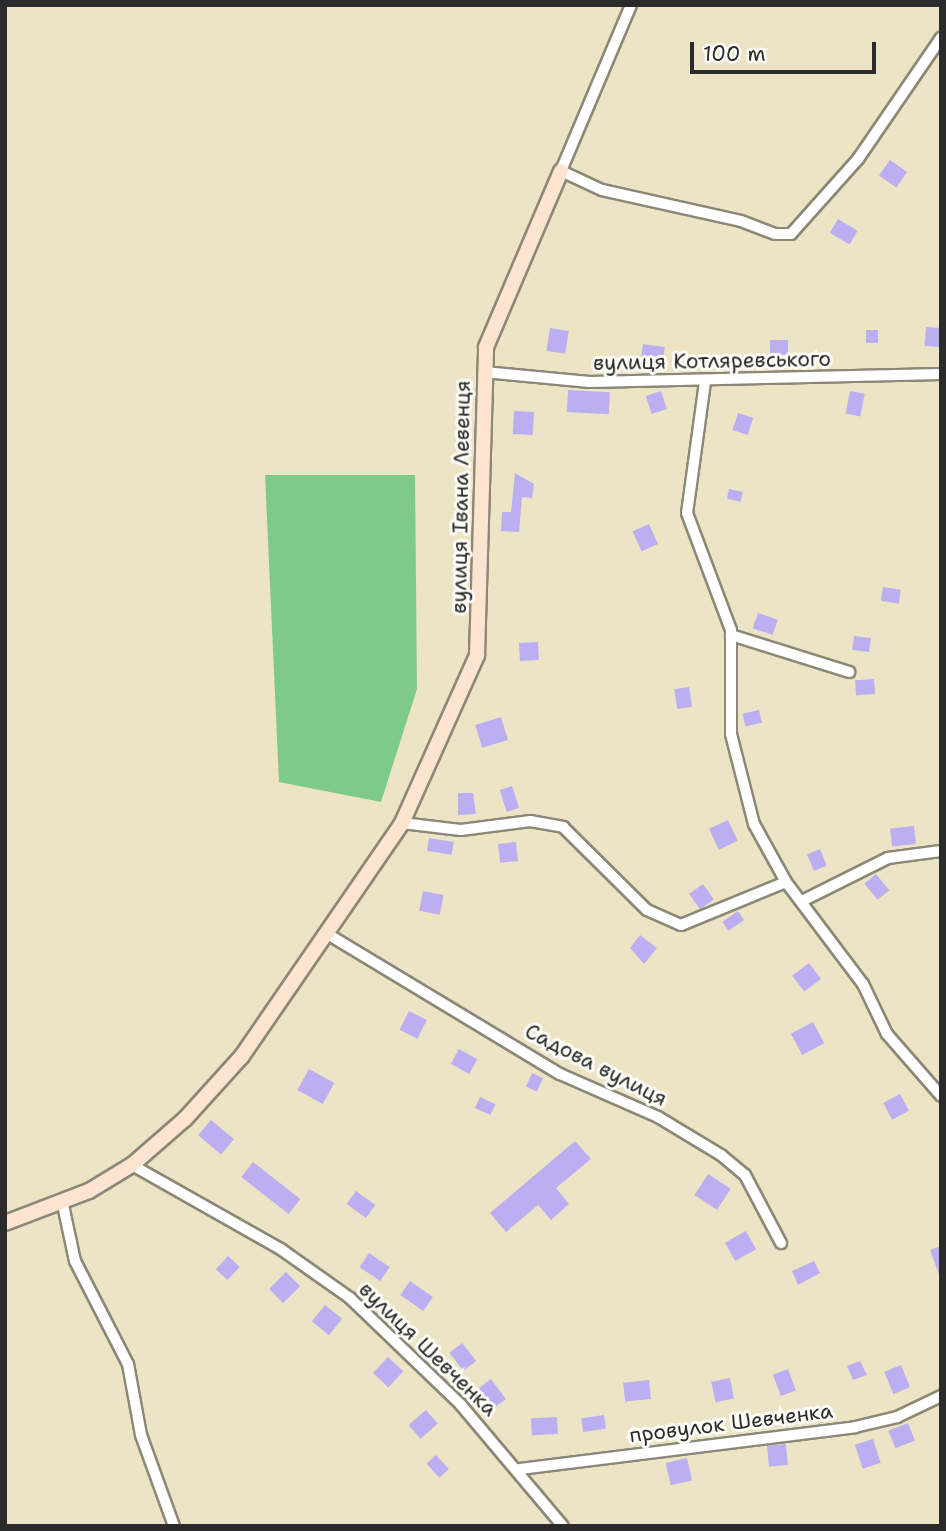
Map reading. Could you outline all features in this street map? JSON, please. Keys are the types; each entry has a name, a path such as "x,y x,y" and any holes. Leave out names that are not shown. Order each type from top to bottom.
{"street":[{"path":"631,5 561,171 603,190 791,234 907,96 941,38"},
{"name":"вулиця Івана Левенця","path":"5,1223 63,1205 132,1165 185,1119 242,1056 402,823 477,655 484,372 497,314 561,171"},
{"name":"вулиця Котляревського","path":"484,372 705,382 941,374"},
{"path":"705,382 687,513 731,635 734,759 754,824 786,882 804,900 863,984 887,1034 941,1096"},
{"path":"731,635 849,672"},
{"path":"402,823 461,830 530,821 562,827 647,910 681,925 786,882"},
{"path":"804,900 888,858 941,850"},
{"name":"Садова вулиця","path":"326,933 560,1074 658,1117 721,1155 745,1175 781,1242"},
{"name":"вулиця Шевченка","path":"132,1165 282,1250 349,1298 520,1469 563,1526"},
{"path":"63,1205 75,1261 128,1364 141,1435 174,1526"},
{"name":"провулок Шевченка","path":"520,1469 855,1427 897,1418 941,1396"}],"green space":[{"path":"265,475 415,475 417,689 381,802 279,782"}],"building":[{"path":"890,160 907,172 896,188 879,176"},
{"path":"838,219 858,231 849,245 830,233"},
{"path":"926,327 941,328 940,347 925,346"},
{"path":"550,328 569,331 565,354 546,351"},
{"path":"866,330 878,330 878,343 866,343"},
{"path":"770,340 788,340 788,355 770,355"},
{"path":"643,344 665,347 663,363 641,360"},
{"path":"568,390 610,392 609,414 567,412"},
{"path":"661,391 667,409 652,414 646,396"},
{"path":"850,391 865,394 860,416 846,414"},
{"path":"514,411 534,412 533,435 513,434"},
{"path":"738,413 753,418 748,435 732,430"},
{"path":"515,473 534,484 532,498 522,497 519,532 501,531 502,512 511,512"},
{"path":"729,489 743,492 741,502 727,499"},
{"path":"649,524 658,544 642,551 633,531"},
{"path":"883,587 901,590 899,604 881,601"},
{"path":"758,613 778,620 773,635 753,628"},
{"path":"854,636 871,638 869,652 852,650"},
{"path":"538,642 539,660 520,661 519,643"},
{"path":"874,679 875,694 856,695 855,680"},
{"path":"689,687 692,707 677,709 674,689"},
{"path":"759,710 762,723 745,726 742,714"},
{"path":"501,717 508,740 482,748 475,725"},
{"path":"512,786 519,808 507,812 500,790"},
{"path":"458,793 473,793 476,814 458,815"},
{"path":"728,820 738,841 719,850 709,829"},
{"path":"914,826 916,844 892,846 890,829"},
{"path":"429,838 454,842 452,855 427,851"},
{"path":"516,842 518,861 500,863 498,844"},
{"path":"820,849 827,866 814,871 807,854"},
{"path":"876,874 889,890 878,900 864,883"},
{"path":"703,884 714,900 700,909 689,894"},
{"path":"423,891 444,895 440,915 419,911"},
{"path":"738,911 744,920 728,931 722,922"},
{"path":"640,935 657,948 644,964 630,948"},
{"path":"809,963 821,979 804,992 792,976"},
{"path":"409,1011 427,1020 417,1039 399,1030"},
{"path":"813,1022 824,1043 802,1055 791,1034"},
{"path":"459,1049 477,1059 469,1074 451,1064"},
{"path":"309,1069 334,1083 323,1104 297,1090"},
{"path":"532,1073 543,1078 537,1092 526,1087"},
{"path":"900,1094 909,1111 892,1120 883,1103"},
{"path":"480,1097 495,1104 490,1115 475,1108"},
{"path":"211,1120 234,1139 221,1155 198,1135"},
{"path":"575,1141 591,1159 556,1188 569,1204 551,1220 538,1205 506,1232 490,1213"},
{"path":"253,1162 300,1199 289,1214 241,1177"},
{"path":"708,1174 731,1189 717,1210 694,1195"},
{"path":"356,1191 375,1205 366,1218 347,1204"},
{"path":"746,1231 756,1249 735,1261 725,1243"},
{"path":"941,1246 941,1277 940,1277 930,1250"},
{"path":"369,1253 390,1267 380,1281 359,1267"},
{"path":"228,1256 240,1267 227,1280 216,1269"},
{"path":"814,1261 820,1273 798,1285 792,1271"},
{"path":"286,1272 300,1286 283,1303 269,1289"},
{"path":"410,1281 433,1297 423,1311 400,1295"},
{"path":"325,1305 342,1319 329,1335 312,1321"},
{"path":"462,1343 476,1361 464,1371 449,1353"},
{"path":"388,1357 403,1371 388,1387 373,1373"},
{"path":"860,1361 867,1375 853,1380 847,1366"},
{"path":"901,1365 910,1387 893,1394 884,1372"},
{"path":"788,1369 796,1391 781,1396 773,1374"},
{"path":"730,1378 734,1399 715,1402 711,1382"},
{"path":"491,1379 506,1399 493,1409 478,1389"},
{"path":"649,1380 651,1399 625,1402 623,1383"},
{"path":"426,1410 438,1424 420,1439 409,1425"},
{"path":"604,1415 606,1429 583,1432 581,1418"},
{"path":"557,1417 558,1434 532,1435 531,1418"},
{"path":"908,1423 915,1441 895,1448 888,1431"},
{"path":"873,1439 881,1463 863,1469 855,1445"},
{"path":"786,1444 788,1465 769,1467 767,1446"},
{"path":"436,1455 449,1469 439,1478 426,1464"},
{"path":"687,1458 692,1480 671,1485 666,1463"}]}
